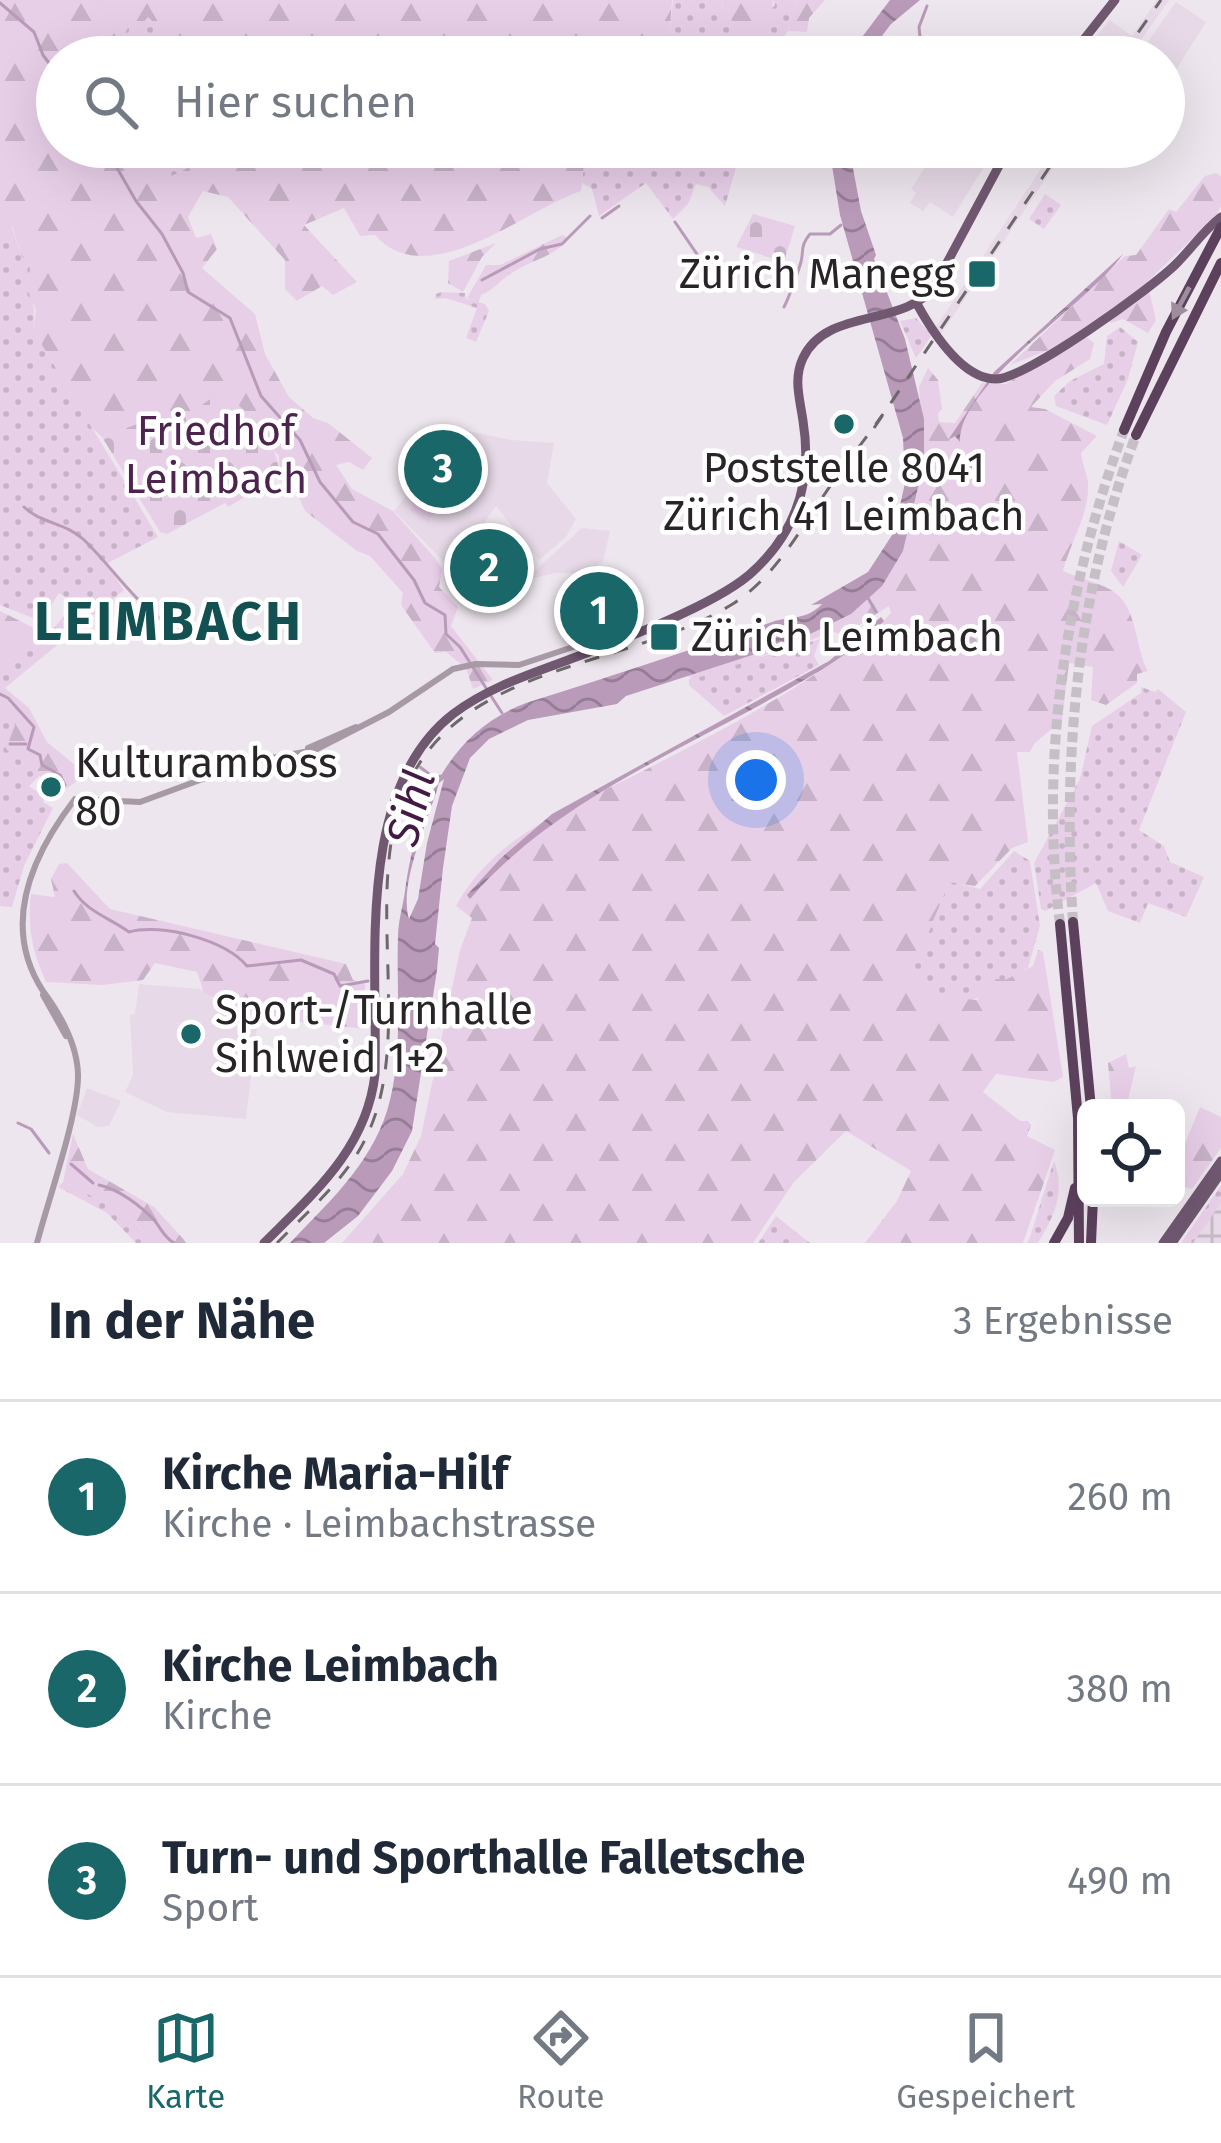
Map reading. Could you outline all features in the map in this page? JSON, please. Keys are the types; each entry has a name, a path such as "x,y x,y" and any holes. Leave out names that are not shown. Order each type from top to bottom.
{"highway":[{"path":"1219,269 1130,433 1166,332 1221,227"},
{"path":"1077,1105 1066,923 1090,1099"},
{"path":"1054,1243 1070,1212 1077,1172"},
{"path":"1079,1207 1079,1243"},
{"path":"1091,1243 1093,1207"}],"main road":[{"path":"1087,36 1115,0"},
{"path":"264,1243 339,1165 369,1106 375,1074 382,850 399,783 414,757 438,727 490,690 722,593 769,555 793,522 803,497 806,441 797,385 802,360 814,342 862,320 917,304 938,280 998,168"},
{"path":"917,304 963,364 992,378 1015,374 1163,275 1221,217"},
{"path":"1168,1243 1221,1161"},
{"path":"1168,1243 1221,1173"}],"street":[{"path":"37,1243 78,1081 69,1038 42,990 20,935 21,901 33,865 75,800 140,802 249,762 329,744 389,712 437,677 471,665 519,665 603,637 616,640"}],"shaded area":[{"path":"1157,0 1169,0 1144,36 1132,36"},
{"path":"1176,2 1206,22 1185,56 1185,36 1152,36"},
{"path":"1109,20 1132,36 1097,36"},
{"path":"924,168 983,168 953,217 930,202 923,211 910,203 916,193 911,189"},
{"path":"1041,168 1053,168 941,334 936,327"},
{"path":"454,428 554,443 547,483 576,519 566,537 539,560 496,506 454,565 445,563 394,511 422,476 445,433"},
{"path":"582,528 610,531 603,562 584,573 525,580"},
{"path":"139,984 201,989 231,1015 247,1016 257,1027 246,1119 167,1112 125,1092 133,1075 130,1015 135,1014"},
{"path":"87,1088 121,1101 109,1126 98,1127 77,1115"},
{"path":"1221,1186 1221,1243 1181,1243"}],"green space":[{"path":"0,0 672,0 666,36 165,36 148,17 140,26 130,24 123,36 36,36 36,168 164,168 170,177 188,168 584,168 581,191 449,252 421,256 397,251 375,235 360,236 344,208 304,225 357,282 333,295 322,286 297,301 285,289 285,260 228,197 203,191 188,217 196,238 211,234 217,249 202,268 255,314 265,354 289,397 372,458 363,470 349,462 336,465 352,489 393,511 442,569 439,587 458,607 451,626 493,680 473,689 466,668 446,652 435,653 401,605 403,593 370,556 305,511 293,484 280,476 279,456 219,394 177,422 137,424 102,437 92,428 33,330 36,310 27,289 31,263 22,257 12,226 0,238"},
{"path":"673,0 723,0 722,10 734,23 751,30 775,5 773,0 796,0 784,36 666,36"},
{"path":"723,0 773,0 771,20 762,36 735,24 722,10"},
{"path":"796,0 825,0 809,18 807,32 788,31"},
{"path":"148,17 166,36 123,36 130,24"},
{"path":"164,168 188,168 170,177"},
{"path":"584,168 736,168 725,206 708,187 696,184 688,204 673,219 646,183 599,216 592,189 582,183"},
{"path":"1205,176 1221,176 1221,206 1216,216 1147,282 1156,320 1148,333 1123,319 1111,323 1105,316 1056,347 1010,365 1125,256 1136,255 1169,209 1176,212"},
{"path":"1045,194 1061,205 1044,229 1029,219"},
{"path":"753,214 795,226 784,262 736,247"},
{"path":"11,225 22,257 31,262 33,330 158,537 106,564 124,590 5,688 0,684 0,666 48,635 75,603 59,593 45,615 51,619 48,624 0,605 0,238"},
{"path":"562,235 568,238 557,249 510,274 481,295 478,304 467,298 486,265 500,265"},
{"path":"496,243 482,257 463,292 448,283 449,261"},
{"path":"441,292 465,293 466,299 485,304 489,311 476,342 466,338 477,308 435,299"},
{"path":"916,318 932,335 916,358 900,321"},
{"path":"1120,327 1138,342 1107,425 1056,406 1054,396 1070,381 1104,364 1107,336"},
{"path":"1084,335 1094,343 1090,359 1055,381 1031,407 1045,409 1097,436 1081,453 1088,494 1063,571 1114,592 1125,603 1148,671 1137,674 1137,683 1106,705 1091,700 1093,667 1069,663 1062,720 1030,752 1017,752 1028,842 1012,848 975,886 949,882 929,931 903,973 943,997 977,1000 989,978 1005,980 1033,966 1038,950 1043,952 1063,1077 1054,1082 996,1074 983,1092 1020,1121 1028,1121 1027,1136 1055,1150 1023,1243 865,1243 897,1201 911,1171 846,1131 794,1182 753,1243 342,1243 403,1174 421,1136 460,950 472,918 456,906 473,881 539,824 741,719 867,636 891,613 889,606 843,635 834,632 694,679 687,676 796,641 851,614 903,551 924,462 919,387 928,368 938,380 939,422 955,423 982,383 1006,384"},
{"name":"Friedhof Leimbach","path":"219,393 260,427 274,451 280,476 228,507 225,503 167,534 160,532 102,437 137,424 177,422"},
{"path":"427,485 445,497 428,522 410,510"},
{"path":"1119,541 1142,555 1123,587 1111,571"},
{"path":"0,611 48,635 0,666"},
{"path":"820,639 814,656 819,665 724,716 689,685 689,679"},
{"path":"0,684 29,708 47,742 86,774 66,789 39,776 6,749 15,725 0,712"},
{"path":"1141,687 1158,689 1186,712 1139,830 1164,846 1170,862 1204,877 1186,917 1148,903 1140,923 1108,911 1096,883 1045,911 1034,863 1080,779 1092,726 1141,693"},
{"path":"0,712 15,724 7,749 39,776 29,786 53,808 24,866 12,907 0,906"},
{"path":"1014,851 1030,861 1040,926 1028,968 989,993 958,1001 902,974 929,931 949,881 980,889"},
{"path":"67,863 110,909 346,964 353,980 365,984 365,1029 247,1016 204,993 197,972 155,963 143,980 102,985 46,982 32,939 31,894 55,897 51,879 59,864"},
{"path":"1126,1054 1129,1068 1136,1066 1128,1099 1111,1099 1108,1063"},
{"path":"1200,1107 1221,1117 1221,1148 1192,1189 1185,1187 1185,1144"},
{"path":"73,1134 88,1169 154,1207 187,1243 156,1243 121,1210 63,1182"},
{"path":"1054,1161 1059,1183 1056,1204 1038,1243 1028,1243"},
{"path":"63,1182 121,1210 156,1243 136,1243 107,1213 58,1187"},
{"path":"1221,1186 1221,1203 1193,1243 1181,1243"},
{"path":"776,1216 810,1243 758,1243"}],"water":[{"path":"890,0 920,0 882,36 863,36"},
{"name":"Sihl","path":"832,168 853,168 874,259 905,339 924,419 924,462 903,551 882,586 851,614 796,641 626,696 617,704 528,720 489,739 470,758 452,806 435,944 439,948 437,970 412,1131 392,1171 358,1216 324,1243 290,1243 359,1166 387,1111 397,1047 398,931 410,861 427,805 439,779 455,755 498,716 526,703 810,613 822,604 811,605 868,572 894,532 905,483 903,438 840,215","holes":["444,779 418,899 409,919 411,870"]},
{"path":"1123,254 980,395 965,420 960,442 955,436 948,440 994,372"},
{"path":"881,617 884,621 871,634 826,667 569,813 500,867 470,899 467,895 552,814 829,661"}],"waterway":[{"path":"0,3 36,37"},
{"path":"920,36 927,6"},
{"path":"117,168 162,234 188,292 230,318 261,396 300,440 320,482 353,522 378,534 414,580 425,603 445,615 446,634 486,688"},
{"path":"602,218 619,206"},
{"path":"482,280 540,249 562,244 590,216"},
{"path":"675,222 714,279 729,290"},
{"path":"784,307 807,238 830,234 841,225"},
{"path":"24,507 76,534 156,616 188,634"},
{"path":"868,598 876,612"},
{"path":"0,694 34,727 28,749 40,755 42,765 60,775 65,785"},
{"path":"491,696 502,713"},
{"path":"10,744 26,744"},
{"path":"420,767 433,777 444,776"},
{"path":"74,891 92,910 129,932 158,930 192,936 224,948 247,966 301,960 334,974 340,986 368,981"},
{"path":"18,1123 31,1129 49,1153"},
{"path":"71,1164 93,1183"},
{"path":"99,1185 137,1205 174,1243"}],"tunnel":[{"path":"1060,924 1053,799 1062,673 1087,550 1124,430"},
{"path":"1073,922 1070,798 1078,675 1100,554 1136,435"}],"railway":[{"path":"1136,36 1161,0"},
{"path":"874,428 1049,168"},
{"path":"277,1243 351,1163 369,1131 382,1088 388,1043 390,850 400,805 419,764 447,731 481,705 563,669 693,625 746,594 783,555 883,414"}],"place":[{"name":"Zürich Manegg","path":"982,274"},
{"name":"Poststelle 8041 Zürich 41 Leimbach","path":"844,424"},
{"name":"Turn- und Sporthalle Falletsche","path":"443,469"},
{"name":"Kirche Leimbach","path":"489,568"},
{"name":"Kirche Maria-Hilf","path":"599,611"},
{"name":"Zürich Leimbach","path":"664,637"},
{"name":"Kulturamboss 80","path":"51,787"},
{"name":"Sport-/Turnhalle Sihlweid 1+2","path":"191,1034"}],"district":[{"name":"LEIMBACH","path":"169,622"}]}
